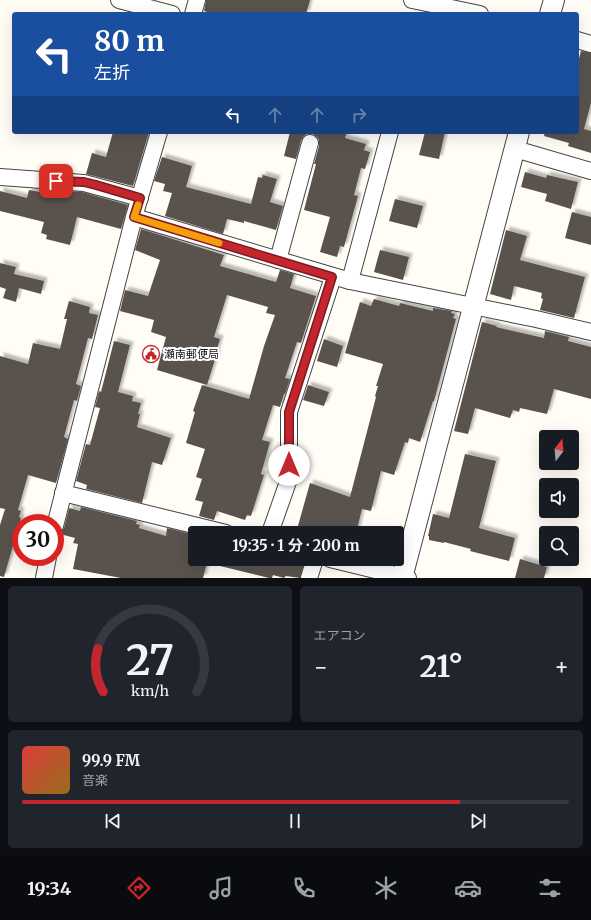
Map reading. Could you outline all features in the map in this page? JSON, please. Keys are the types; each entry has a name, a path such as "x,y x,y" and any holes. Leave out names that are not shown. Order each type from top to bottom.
{"street":[{"path":"119,0 164,12"},
{"path":"194,12 197,0"},
{"path":"412,0 432,9 461,12"},
{"path":"551,12 554,0"},
{"path":"579,41 591,44"},
{"path":"58,514 134,217 158,134"},
{"path":"350,281 389,134"},
{"path":"357,566 404,578 472,306 517,140 591,171"},
{"path":"278,260 310,144"},
{"path":"0,177 84,182 140,198"},
{"path":"134,217 332,277 536,319 591,332"},
{"path":"272,526 289,479 289,412 332,277"},
{"path":"63,493 197,526"},
{"path":"44,578 46,566"},
{"path":"309,578 313,566"}],"building":[{"path":"206,0 310,0 307,12 204,11"},
{"path":"581,51 591,53 591,103 584,129 591,131 591,153 568,146 569,143 544,136 544,134 579,134 579,58"},
{"path":"112,134 148,134 133,186 86,174 92,153 106,157"},
{"path":"290,134 307,134 301,140 296,159 284,156"},
{"path":"313,134 346,134 345,138 366,144 364,150 370,152 365,169 361,168 354,195 358,196 344,247 340,246 337,257 320,252 330,217 304,210 316,164 314,164 319,146 319,140"},
{"path":"424,134 445,134 439,159 419,155"},
{"path":"162,157 192,166 186,187 251,204 258,177 262,178 263,175 277,179 270,202 283,206 276,230 244,221 244,223 227,219 223,234 165,216 172,193 163,191 165,184 154,181"},
{"path":"525,172 546,178 547,175 578,182 571,209 545,201 547,194 521,187"},
{"path":"29,190 45,193 46,190 82,192 128,205 121,229 77,217 70,245 46,239 47,235 41,233 44,222 0,211 0,191 27,198"},
{"path":"395,199 423,206 417,228 389,221"},
{"path":"572,212 591,217 591,245 565,238"},
{"path":"141,229 224,255 220,266 276,282 280,270 294,274 290,288 316,296 301,343 297,342 285,378 290,379 280,407 273,405 262,440 270,442 261,474 264,475 251,516 247,515 245,520 217,511 214,520 199,516 203,502 195,500 202,479 196,477 205,449 186,443 195,412 193,411 202,385 249,399 264,346 275,315 266,313 268,307 227,295 214,337 220,339 207,385 157,370 166,337 151,332 154,320 120,311 125,290 148,296 160,260 135,250"},
{"path":"506,230 527,236 520,260 585,277 574,318 540,310 543,299 541,298 542,293 514,286 511,300 490,294"},
{"path":"380,250 409,257 403,280 374,272"},
{"path":"0,263 16,267 14,274 44,281 41,294 19,288 16,302 3,298 6,289 0,287"},
{"path":"374,299 399,306 400,303 433,311 433,308 452,311 451,313 455,314 453,318 456,319 434,401 420,442 409,438 408,443 405,442 394,475 381,471 371,511 362,509 358,526 298,526 310,483 350,497 376,397 378,386 376,386 383,364 345,353 360,302 371,306"},
{"path":"69,301 90,307 89,313 98,315 92,339 88,338 76,384 81,386 77,401 74,400 64,437 68,439 56,483 28,475 18,510 21,511 20,514 12,514 12,549 4,577 0,576 0,525 5,509 0,508 0,356 28,364 33,343 60,349 67,319 64,319"},
{"path":"482,322 497,326 496,327 544,338 545,331 569,337 568,341 591,347 591,399 554,389 547,414 520,408 519,412 513,410 510,418 475,408 468,434 454,431"},
{"path":"324,339 343,346 337,367 317,361"},
{"path":"114,341 130,345 118,392 133,396 132,401 141,403 137,427 171,438 162,465 152,462 142,503 86,489 87,485 76,481 86,444 90,445 100,408 95,407 99,391 101,392"},
{"path":"308,385 329,392 324,406 303,400"},
{"path":"465,454 496,461 479,528 515,538 509,561 470,551 471,549 429,540 428,536 433,514 449,518"},
{"path":"81,507 137,521 136,524 140,525 139,528 166,536 167,528 188,533 188,566 206,566 203,578 121,578 73,569 78,544 73,543 75,538 64,535 64,528 69,508 80,511"},
{"path":"520,559 539,565 539,566 547,567 544,578 515,578"},
{"path":"220,566 303,566 300,578 286,576 284,578 273,575 272,578"}],"slow traffic":[{"path":"138,205 134,217 219,243"}],"place":[{"name":"瀬南郵便局","path":"151,354"}],"route":[{"path":"56,181 84,182 140,198 134,217 332,277 289,412 289,465"}]}
